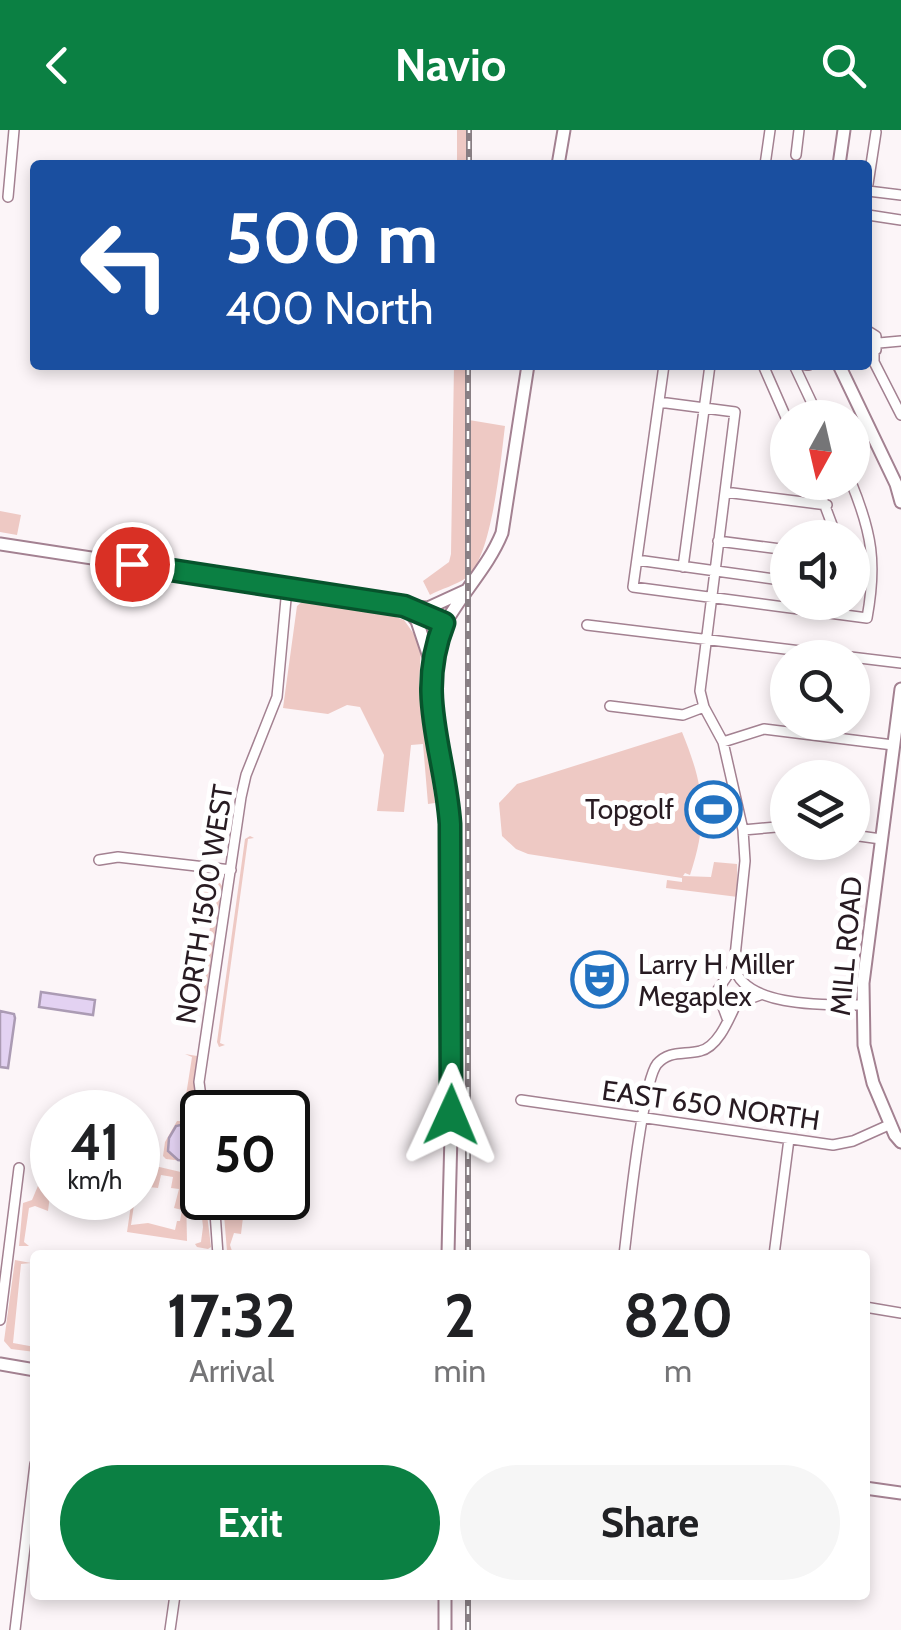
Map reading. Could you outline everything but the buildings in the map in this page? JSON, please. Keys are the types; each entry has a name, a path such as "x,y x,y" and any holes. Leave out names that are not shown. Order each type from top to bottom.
{"main road":[{"path":"559,160 564,130"},
{"path":"839,160 844,130"},
{"path":"448,1250 450,824 429,696 431,664 444,623 492,557 502,533 527,370"},
{"path":"842,370 901,502"},
{"path":"0,544 404,606 428,608 468,589"},
{"path":"404,606 444,623"},
{"path":"404,606 417,621 431,664"},
{"name":"MILL ROAD","path":"901,689 863,983 864,1045 873,1082 901,1142"},
{"path":"0,1364 30,1369"},
{"path":"870,1489 901,1492"},
{"path":"445,1600 445,1630"}],"street":[{"path":"8,197 14,130"},
{"path":"766,160 770,130"},
{"path":"796,155 799,130"},
{"path":"872,160 876,132"},
{"path":"872,188 901,195"},
{"path":"872,216 901,220"},
{"path":"901,341 873,350 874,362 901,415"},
{"path":"663,370 633,587 867,618 873,573 868,526 857,500"},
{"path":"682,567 709,370"},
{"path":"766,370 779,400"},
{"path":"796,370 811,400"},
{"path":"625,1250 643,1118 656,1065 678,1052 703,1051 717,1040 743,993 734,966 745,861 743,830 723,742 700,691 735,412 659,402"},
{"path":"724,492 827,506"},
{"path":"824,500 832,520"},
{"path":"718,542 770,548"},
{"path":"637,560 770,579"},
{"name":"NORTH 1500 WEST","path":"201,1090 246,775 277,697 287,588"},
{"path":"587,625 901,663"},
{"path":"610,706 683,716 704,707"},
{"path":"723,742 764,729 893,745"},
{"path":"743,830 770,828"},
{"path":"870,837 881,839"},
{"path":"99,860 118,857 231,870"},
{"path":"727,1018 717,995 720,982 734,966"},
{"path":"720,982 732,978 760,995 824,1005 863,1005"},
{"path":"722,1002 760,995"},
{"name":"EAST 650 NORTH","path":"521,1100 832,1145 853,1141 890,1124"},
{"path":"775,1250 789,1140"},
{"path":"0,1320 19,1168"},
{"path":"216,1220 218,1250"},
{"path":"870,1309 901,1312"},
{"path":"15,1630 30,1506"},
{"path":"170,1630 173,1600"}],"shaded area":[{"path":"457,130 469,130 469,160 457,160"},
{"path":"454,370 468,370 469,420 505,426 494,507 475,567 458,583 430,595 423,581 449,562"},
{"path":"0,511 21,515 17,535 0,532"},
{"path":"304,600 404,620 421,644 419,688 435,803 428,804 423,744 411,745 404,812 377,811 384,755 360,707 347,705 328,714 283,708 297,606"},
{"name":"Topgolf","path":"682,732 699,786 702,819 690,875 683,876 711,877 714,862 737,864 738,897 666,888 667,880 682,882 682,878 528,854 502,836 499,803 517,784"},
{"path":"254,838 248,839 220,1043 225,1045 219,1047 245,839"},
{"path":"203,877 217,879 222,886 203,1000 200,999 210,927 199,925"},
{"path":"41,992 95,1000 93,1015 39,1007"},
{"path":"0,1011 14,1014 15,1018 8,1068 0,1067"},
{"path":"185,1054 197,1056 194,1090 187,1090 192,1057"},
{"path":"177,1121 180,1161 163,1156 165,1142"},
{"path":"180,1125 180,1160 168,1151 169,1138"},
{"path":"160,1167 180,1172 180,1210 174,1208 179,1189 171,1188 173,1177 161,1175 160,1179"},
{"path":"30,1201 24,1242 29,1246 19,1246 23,1203"},
{"path":"129,1220 131,1225 148,1223 175,1230 180,1221 187,1220 187,1241 127,1232"},
{"path":"202,1220 208,1220 211,1247 208,1249 195,1244 201,1242"},
{"path":"224,1220 243,1220 241,1234 234,1233 232,1250 227,1250"},
{"path":"15,1260 30,1263 21,1264 13,1343 30,1346 30,1351 11,1349 4,1341"}],"railway":[{"path":"469,130 469,160"},
{"path":"468,370 468,1250"},
{"path":"468,1600 468,1630"}],"place":[{"name":"Topgolf","path":"713,809"},
{"name":"Larry H Miller Megaplex","path":"599,980"}],"route":[{"path":"132,564 404,606 444,623 431,664 429,696 450,824 451,1115"}]}
